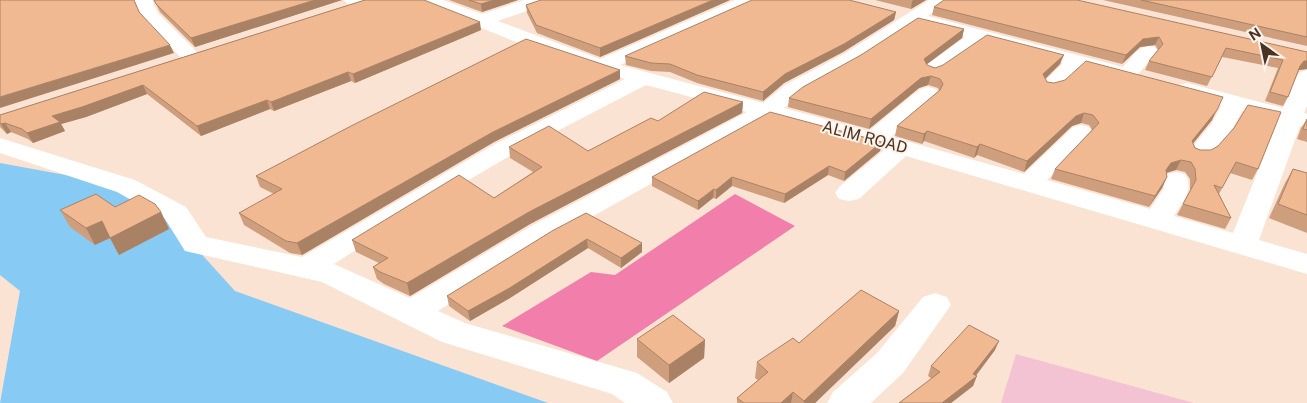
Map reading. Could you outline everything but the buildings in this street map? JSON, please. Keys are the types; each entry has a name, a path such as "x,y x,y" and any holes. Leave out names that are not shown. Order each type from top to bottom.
{"street":[{"path":"143,0 150,15 198,52 170,62"},
{"name":"ALIM ROAD","path":"427,0 602,66 902,146 1307,264"},
{"path":"480,21 540,0"},
{"path":"602,66 749,0"},
{"path":"411,313 531,237 766,111 793,90 851,58 941,0"},
{"path":"885,10 1299,119"},
{"path":"933,69 981,35"},
{"path":"1147,79 1148,50"},
{"path":"1052,85 1078,61"},
{"path":"1243,244 1299,119 1307,76"},
{"path":"307,268 448,180 535,132 622,90 642,78"},
{"path":"874,139 928,94"},
{"path":"1200,152 1215,136 1221,125 1229,118 1233,102"},
{"path":"1030,183 1081,132"},
{"path":"0,145 126,186 176,213 196,244 331,274 454,333 624,383 654,403"},
{"path":"849,193 902,146"},
{"path":"1158,220 1177,188 1176,180"},
{"path":"846,403 890,363 934,305"}],"shaded area":[{"path":"735,194 795,226 597,361 502,326 591,272 615,275"},
{"path":"1016,354 1194,403 1001,403"}],"water":[{"path":"0,163 126,186 176,226 235,291 548,403 0,403 20,291 0,275"}]}
